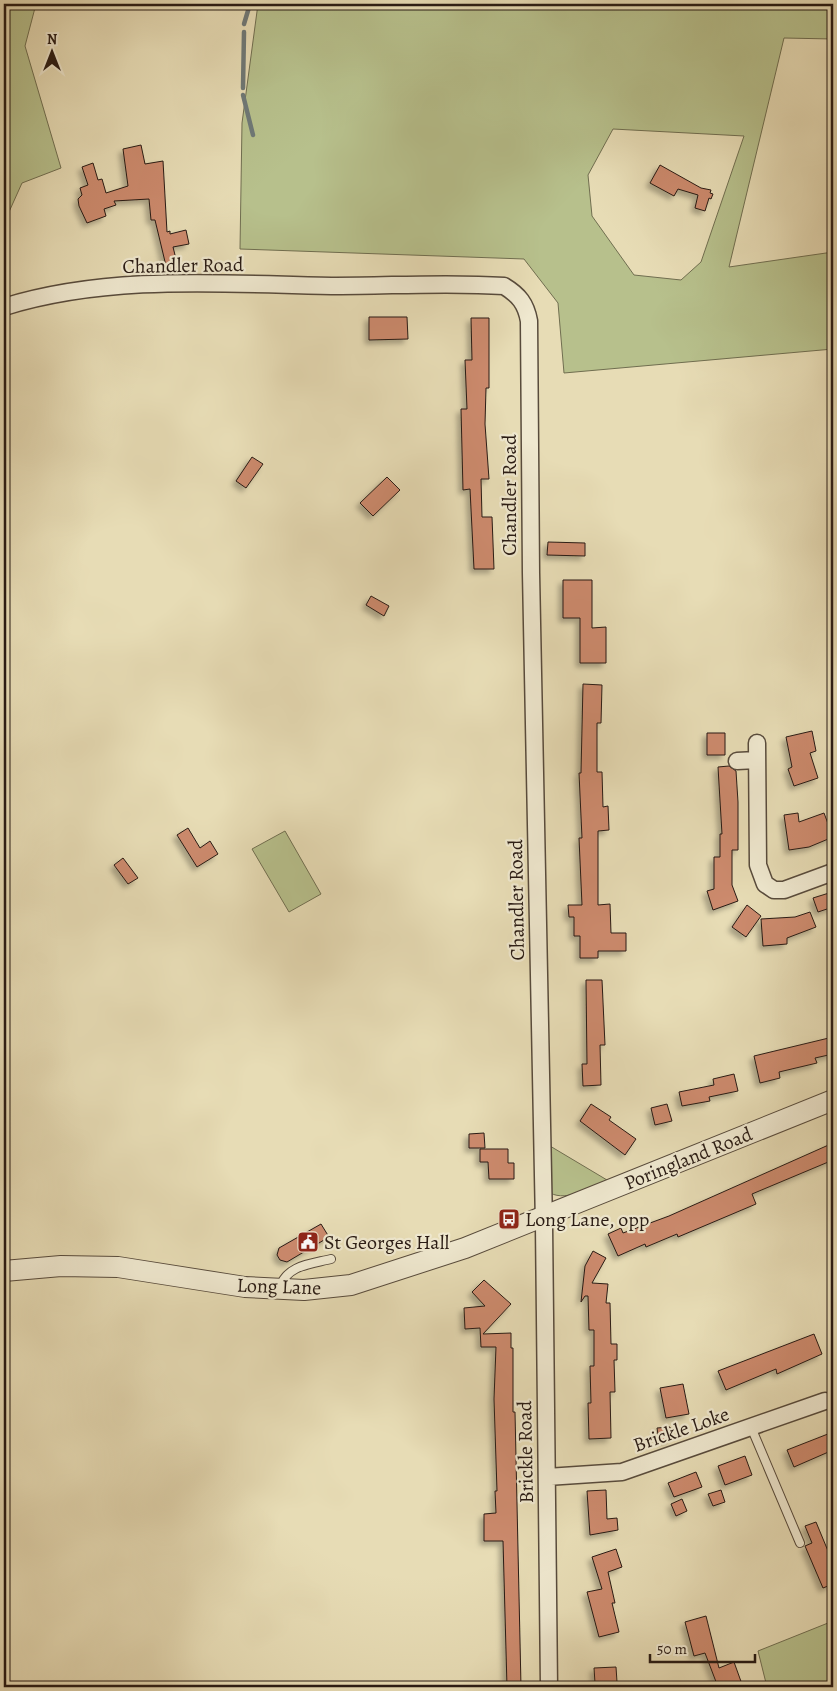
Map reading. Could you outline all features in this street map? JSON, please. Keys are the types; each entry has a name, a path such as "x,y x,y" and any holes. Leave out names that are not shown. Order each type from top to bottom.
{"street":[{"name":"Chandler Road","path":"4,307 78,290 143,285 489,285 504,286 522,299 530,321 531,573 543,1216"},
{"path":"757,743 758,865 765,884 774,890 784,890 833,872"},
{"path":"737,761 757,760"},
{"name":"Poringland Road","path":"543,1216 833,1100"},
{"name":"Long Lane","path":"4,1271 61,1266 118,1267 245,1287 304,1290 351,1285 465,1248 543,1216"},
{"name":"Brickle Road","path":"543,1216 549,1687"},
{"name":"Brickle Loke","path":"546,1477 622,1472 825,1401"}],"lane":[{"path":"279,1289 286,1275 294,1268 331,1259"},
{"path":"751,1427 800,1543"}],"green space":[{"path":"4,4 36,4 25,46 61,168 22,183 4,223"},
{"path":"258,4 833,4 833,39 784,38 729,267 833,252 833,349 564,373 558,303 524,259 240,249 242,123","holes":["613,129 744,136 701,262 681,280 634,275 592,216 588,175"]},
{"path":"285,831 321,894 289,912 252,849"},
{"path":"545,1143 607,1180 571,1195 564,1196 550,1193"},
{"path":"833,1621 833,1687 767,1687 758,1651"}],"building":[{"path":"141,145 145,164 163,161 167,232 170,231 170,234 186,230 189,244 173,247 178,267 167,270 155,220 151,220 149,199 114,201 116,205 104,209 106,216 87,223 79,206 78,199 82,195 80,188 88,185 82,167 93,163 98,180 102,179 106,193 128,186 123,149"},
{"path":"660,165 701,188 711,190 710,193 713,194 711,199 709,198 705,211 695,208 698,195 678,189 674,196 650,183"},
{"path":"369,317 407,317 408,339 369,340"},
{"path":"471,318 489,318 489,388 486,388 485,424 489,479 481,479 482,517 492,517 494,569 474,569 470,489 463,490 461,409 467,409 465,360 472,360"},
{"path":"252,457 263,464 246,488 236,481"},
{"path":"387,477 400,490 373,516 360,503"},
{"path":"548,542 585,543 585,556 547,555"},
{"path":"563,580 592,580 592,628 606,627 606,663 580,663 580,618 563,618"},
{"path":"371,596 389,606 384,616 366,605"},
{"path":"583,684 602,685 601,723 597,723 597,772 602,772 603,807 608,806 609,830 598,831 598,905 610,904 611,933 626,933 626,951 598,951 598,958 580,958 580,936 574,936 574,917 569,917 568,905 582,905 579,838 582,838 579,773 581,773"},
{"path":"812,731 816,751 810,753 818,778 794,786 788,769 792,767 786,737"},
{"path":"707,733 725,733 725,755 707,755"},
{"path":"729,766 736,771 738,850 732,850 732,885 738,901 713,910 707,891 714,889 714,857 720,857 720,834 722,834 718,767"},
{"path":"798,813 799,822 824,813 833,837 809,847 789,850 784,815"},
{"path":"188,828 200,848 210,841 218,854 197,867 177,835"},
{"path":"123,858 138,878 128,884 114,865"},
{"path":"829,893 833,907 818,912 813,898"},
{"path":"747,905 761,916 746,937 732,927"},
{"path":"810,912 816,927 787,938 787,944 763,946 761,919 795,917"},
{"path":"586,980 602,980 605,1045 600,1045 601,1085 583,1086 582,1064 587,1064"},
{"path":"833,1037 833,1054 815,1058 817,1063 779,1072 780,1078 760,1083 754,1056"},
{"path":"734,1074 738,1091 709,1097 710,1101 682,1106 679,1092 714,1085 713,1079"},
{"path":"591,1104 611,1117 609,1120 636,1139 625,1155 580,1121"},
{"path":"667,1104 672,1121 655,1125 651,1108"},
{"path":"484,1133 485,1148 469,1148 469,1134"},
{"path":"833,1143 833,1160 752,1194 756,1204 678,1237 677,1234 646,1247 645,1244 618,1256 608,1234 621,1228 623,1233 669,1216"},
{"path":"480,1149 508,1149 508,1163 514,1163 514,1179 489,1179 488,1162 480,1162"},
{"name":"St Georges Hall","path":"321,1224 329,1237 287,1262 280,1260 277,1255 279,1248"},
{"path":"593,1251 606,1258 592,1283 608,1284 606,1303 610,1303 611,1344 617,1344 617,1360 614,1360 615,1392 610,1392 611,1438 589,1439 588,1403 591,1403 590,1366 594,1366 594,1330 589,1330 588,1296 585,1296 581,1302 585,1266"},
{"path":"484,1280 511,1304 483,1334 511,1333 511,1348 513,1348 513,1412 515,1412 521,1687 507,1687 503,1541 484,1541 484,1514 496,1513 494,1399 496,1347 481,1347 480,1328 465,1329 464,1308 485,1306 472,1292"},
{"path":"814,1334 822,1354 777,1374 776,1369 726,1390 718,1371"},
{"path":"683,1384 689,1414 666,1418 660,1388"},
{"path":"670,1427 671,1439 659,1441 657,1428"},
{"path":"833,1432 833,1450 794,1467 787,1450"},
{"path":"745,1456 752,1475 725,1485 718,1466"},
{"path":"696,1472 702,1487 674,1497 668,1483"},
{"path":"606,1490 607,1519 617,1518 618,1530 590,1535 587,1491"},
{"path":"721,1490 725,1502 713,1506 708,1494"},
{"path":"682,1499 687,1511 676,1516 671,1504"},
{"path":"816,1522 833,1563 833,1584 823,1588 805,1546 812,1543 805,1526"},
{"path":"616,1549 622,1567 608,1572 615,1603 612,1603 619,1632 599,1637 587,1592 602,1589 592,1557"},
{"path":"706,1616 719,1668 734,1662 743,1687 718,1687 705,1653 694,1656 685,1622"},
{"path":"616,1667 617,1682 595,1683 594,1668"}],"waterway":[{"path":"244,24 250,4"},
{"path":"243,88 244,32"},
{"path":"243,95 253,135"}],"place":[{"name":"Long Lane, opp","path":"509,1219"},
{"name":"St Georges Hall","path":"308,1242"}]}
